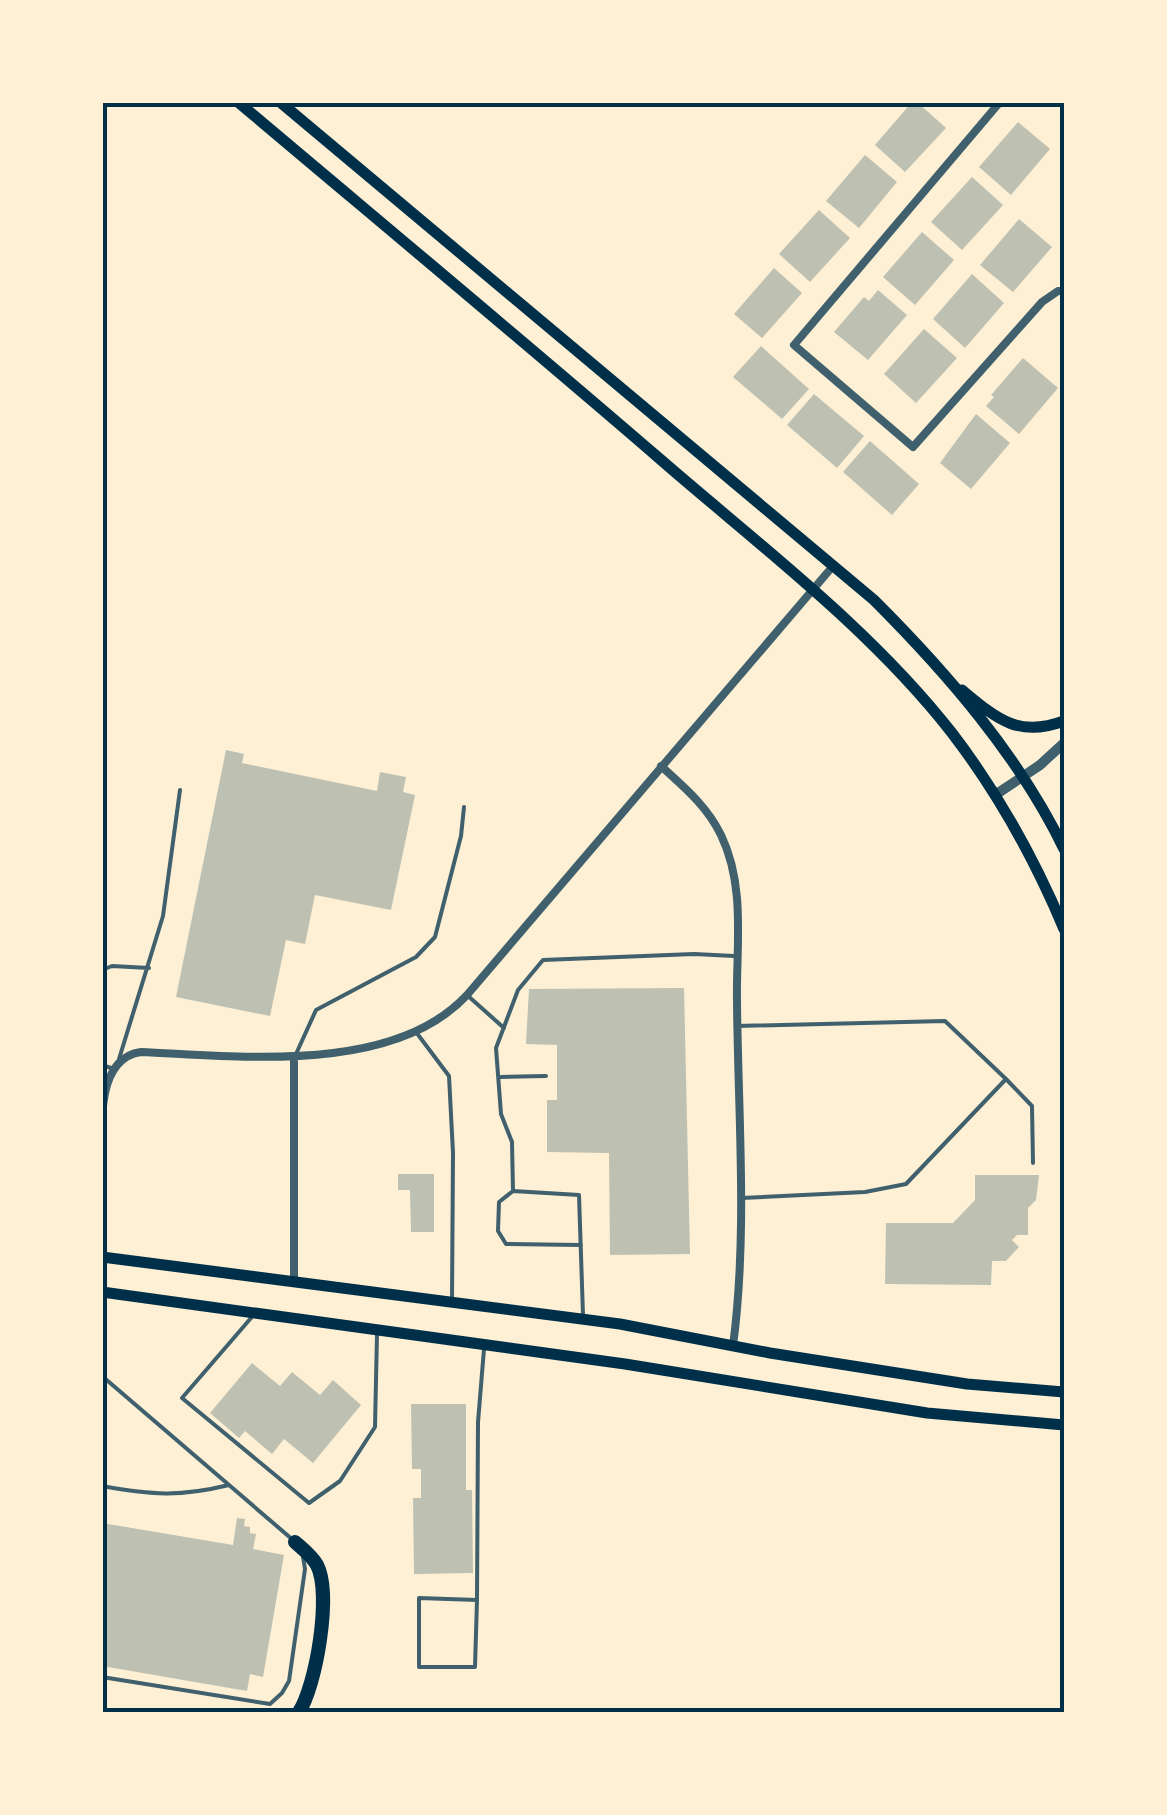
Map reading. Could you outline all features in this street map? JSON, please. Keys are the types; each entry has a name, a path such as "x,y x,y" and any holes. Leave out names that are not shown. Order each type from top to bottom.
{"highway":[{"path":"295,1542 316,1562 322,1578 323,1607 312,1685 299,1712"}],"main road":[{"path":"238,102 573,384 875,648 923,699 995,795 1042,879 1064,930"},
{"path":"280,102 874,600 929,659 1022,776 1064,849"},
{"path":"929,659 997,719 1030,729 1064,721"},
{"path":"102,1256 584,1320 968,1384 1064,1392"},
{"path":"102,1292 625,1364 927,1413 1064,1425"}],"street":[{"path":"1000,102 794,345 913,447 1042,302 1064,291"},
{"path":"102,1212 107,1066 141,1052 294,1058 371,1046 416,1032 451,1012 833,566"},
{"path":"995,795 1064,742"},
{"path":"661,766 694,795 722,836 736,887 741,1198 740,1283 733,1346"},
{"path":"294,1058 294,1281"}],"lane":[{"path":"119,1059 162,916 180,790"},
{"path":"294,1058 316,1010 416,957 435,936 461,836 464,807"},
{"path":"513,1191 512,1142 501,1114 496,1048 518,990 542,960 738,956"},
{"path":"102,970 112,966 149,968"},
{"path":"466,995 504,1028"},
{"path":"737,1026 946,1021 1032,1106 1033,1163"},
{"path":"416,1032 449,1076 452,1304"},
{"path":"500,1077 546,1076"},
{"path":"741,1198 865,1192 906,1184 1006,1079"},
{"path":"581,1246 506,1244 498,1231 499,1202 513,1191 580,1195 584,1320"},
{"path":"254,1314 182,1398 309,1503 340,1481 375,1427 377,1330"},
{"path":"478,1600 419,1598 420,1668 474,1667 478,1600 478,1422 484,1344"},
{"path":"102,1376 295,1542 305,1569 289,1680 270,1704 102,1677"},
{"path":"102,1486 146,1494 188,1495 230,1485"}],"building":[{"path":"912,102 917,102 946,128 905,172 875,145"},
{"path":"1018,122 1050,149 1011,195 979,167"},
{"path":"865,155 897,182 859,228 826,201"},
{"path":"972,177 1003,205 962,250 931,222"},
{"path":"819,210 850,238 810,282 779,254"},
{"path":"1019,219 1052,247 1013,292 980,265"},
{"path":"922,232 954,260 915,305 883,277"},
{"path":"774,268 802,293 762,338 734,314"},
{"path":"972,274 1004,303 965,348 933,319"},
{"path":"878,290 907,315 868,360 834,332 864,297 869,301"},
{"path":"924,329 957,358 916,403 884,374"},
{"path":"761,346 809,389 782,419 733,377"},
{"path":"1023,358 1058,388 1019,434 986,406"},
{"path":"814,394 864,436 837,468 787,425"},
{"path":"976,414 1010,443 971,489 940,463"},
{"path":"870,441 919,484 892,515 843,472"},
{"path":"226,750 244,754 242,763 377,791 380,772 406,777 403,792 415,795 391,910 315,895 305,944 286,940 270,1016 176,997"},
{"path":"684,988 690,1254 610,1255 609,1153 547,1152 547,1100 557,1100 557,1045 526,1044 529,989"},
{"path":"398,1174 434,1174 434,1232 411,1232 410,1190 398,1190"},
{"path":"975,1175 1039,1175 1036,1200 1028,1208 1028,1235 1017,1235 1012,1240 1019,1247 1006,1261 992,1261 991,1285 885,1284 886,1223 953,1223 975,1200"},
{"path":"252,1363 280,1386 292,1372 320,1395 333,1380 361,1405 313,1463 284,1439 272,1454 245,1431 239,1438 210,1413"},
{"path":"411,1404 466,1404 466,1490 472,1490 473,1573 414,1574 413,1498 421,1498 421,1469 412,1469"},
{"path":"237,1518 245,1519 244,1526 256,1534 253,1549 284,1555 263,1677 250,1674 247,1691 102,1666 102,1523 233,1545"}]}
